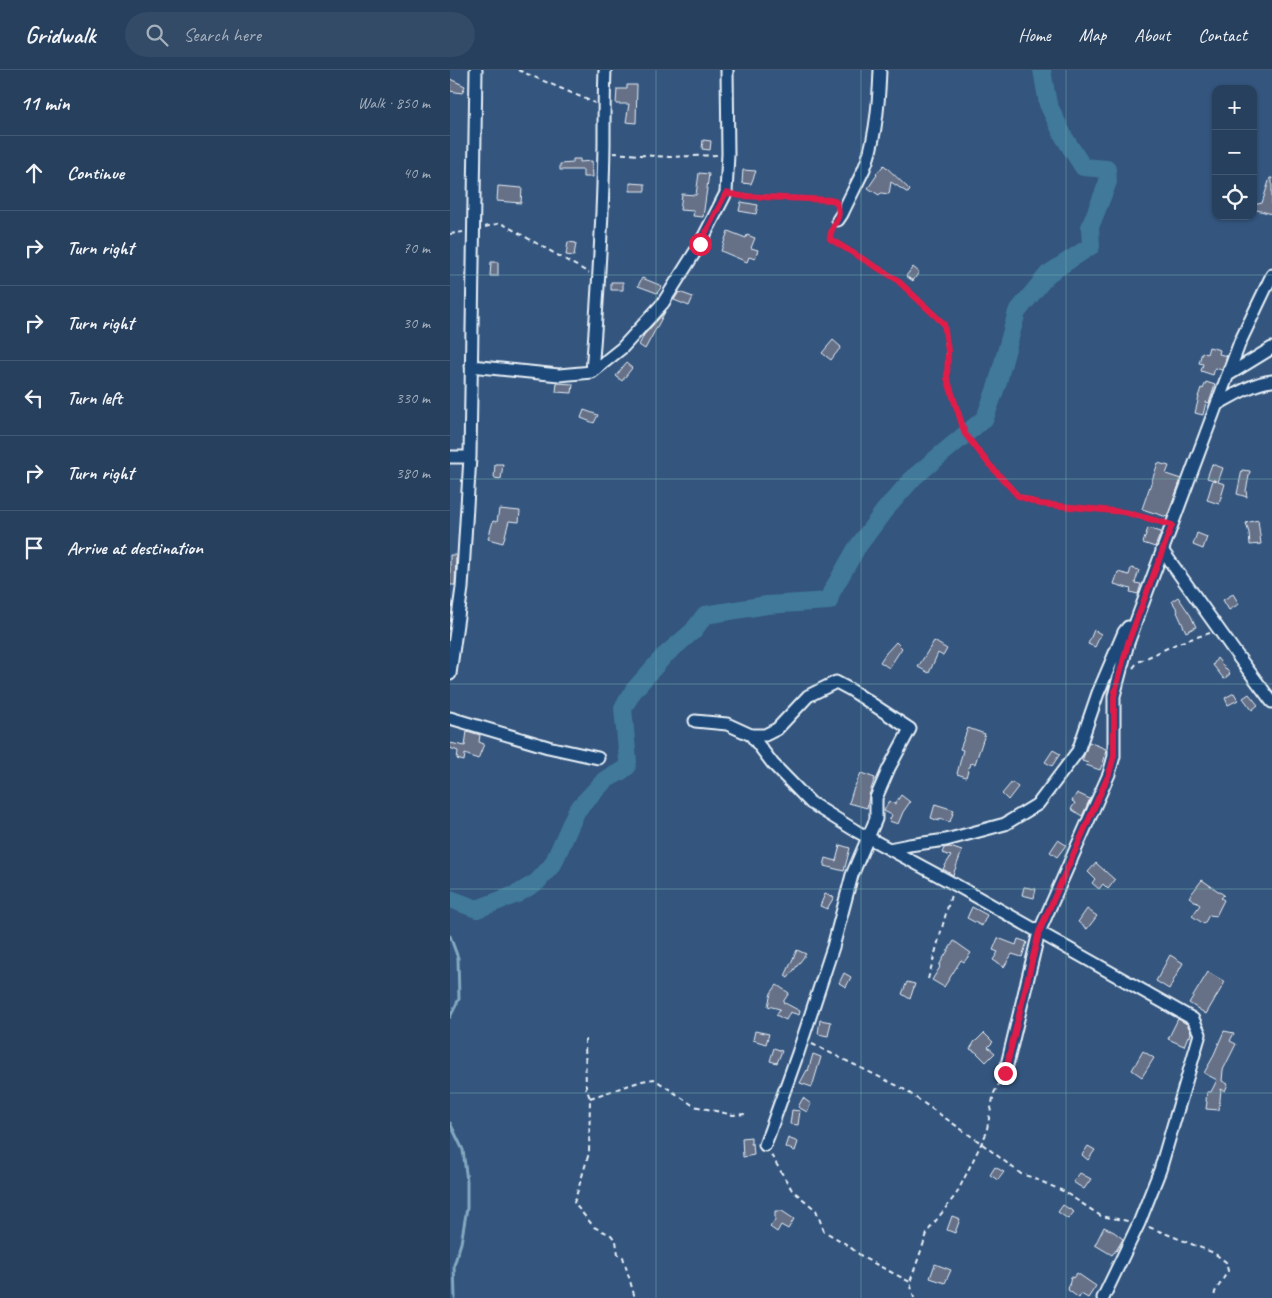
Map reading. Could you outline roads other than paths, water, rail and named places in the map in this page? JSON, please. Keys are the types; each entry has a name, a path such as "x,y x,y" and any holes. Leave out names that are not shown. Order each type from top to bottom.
{"street":[{"path":"450,674 462,588 470,457 476,70"},
{"path":"592,372 600,279 605,70"},
{"path":"471,366 559,375 592,372 622,348 663,303 700,244 726,193 728,154 727,70"},
{"path":"838,220 865,168 872,144 880,89 880,70"},
{"path":"1005,1073 1039,932 1109,774 1114,756 1114,696 1128,643 1240,342 1272,275"},
{"path":"1228,375 1272,348"},
{"path":"1218,404 1233,395 1272,381"},
{"path":"450,457 470,457"},
{"path":"1162,550 1272,702"},
{"path":"889,849 946,840 1005,824 1038,804 1078,751 1098,693 1124,632 1139,615"},
{"path":"695,721 727,724 751,735 765,736 777,729 808,696 836,682 910,729 889,768 876,798 876,819 852,875 833,948 803,1040 765,1145"},
{"path":"450,718 548,747 598,758"},
{"path":"751,735 773,764 811,803 856,831 954,884 1193,1020 1200,1034 1160,1170 1139,1223 1103,1298"}],"waterway":[{"path":"450,899 477,909 517,894 537,882 553,864 577,810 605,780 627,767 623,708 634,690 664,656 693,631 705,615 767,605 829,601 831,593 856,549 884,511 914,477 985,418 997,385 1017,312 1048,274 1091,246 1090,227 1108,182 1107,169 1083,167 1064,137 1048,104 1042,70"},
{"path":"450,936 458,958 459,999 450,1017"},
{"path":"450,1123 463,1150 467,1181 467,1208 461,1243 454,1265 455,1298"}]}
